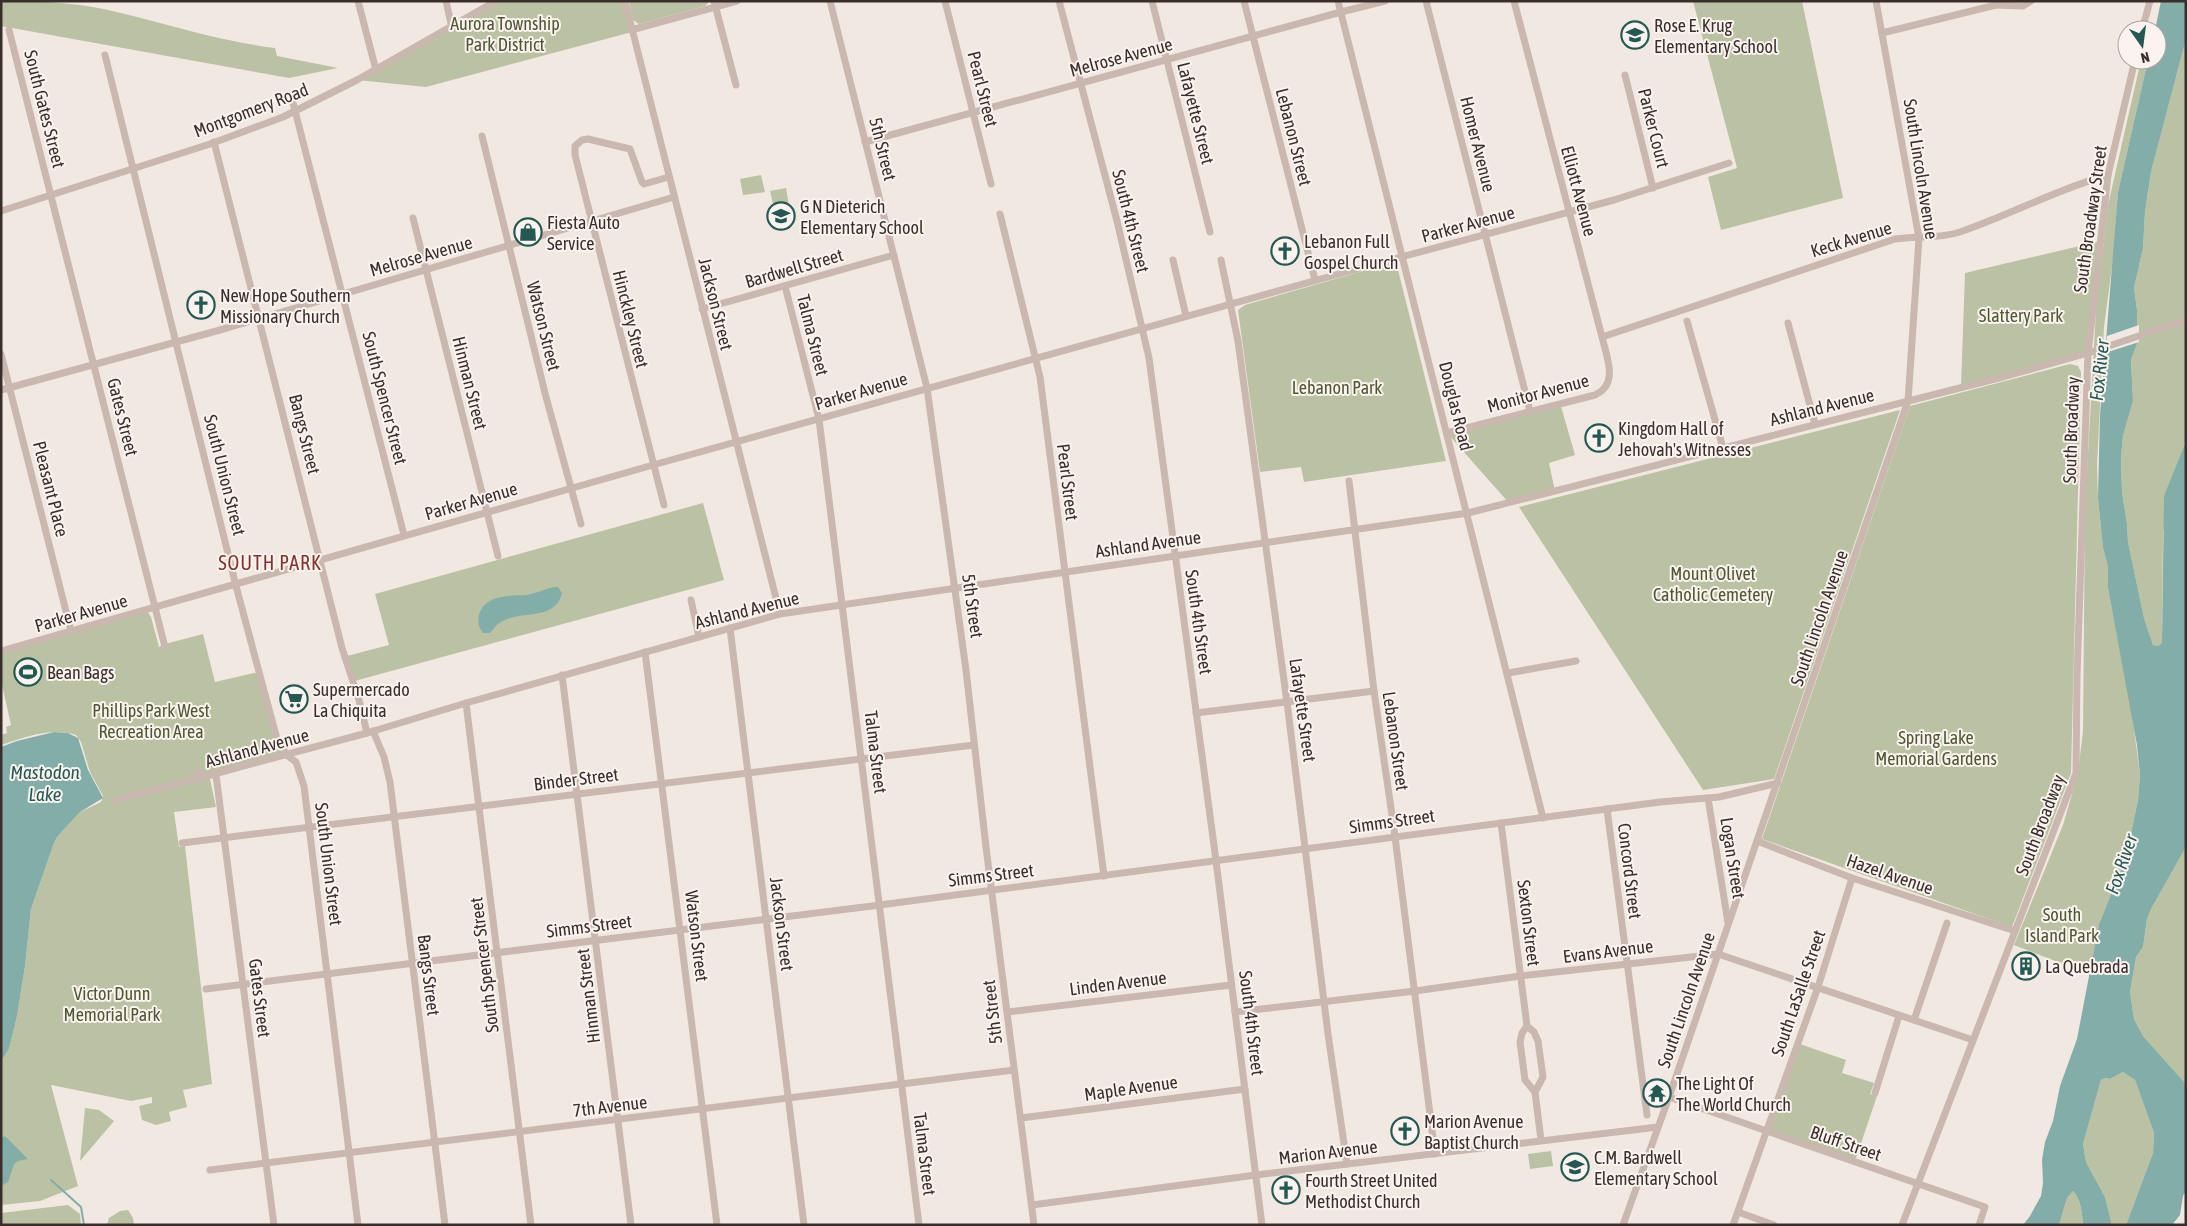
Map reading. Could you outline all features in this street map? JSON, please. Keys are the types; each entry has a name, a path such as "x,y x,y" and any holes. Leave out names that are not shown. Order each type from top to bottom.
{"street":[{"path":"358,1 376,70"},
{"path":"446,1 452,28"},
{"name":"Montgomery Road","path":"1,211 214,142 296,112 452,28 496,1"},
{"name":"Jackson Street","path":"625,1 780,614"},
{"path":"631,30 715,4 737,1"},
{"name":"5th Street","path":"830,1 927,388 956,588 1034,1225"},
{"name":"Pearl Street","path":"945,1 991,184"},
{"name":"South 4th Street","path":"1060,1 1117,221 1149,358 1236,1012 1262,1225"},
{"name":"Lafayette Street","path":"1152,1 1210,232"},
{"name":"Lebanon Street","path":"1244,1 1316,280"},
{"name":"Douglas Road","path":"1338,1 1543,818"},
{"name":"Melrose Avenue","path":"865,142 1385,1"},
{"name":"Homer Avenue","path":"1426,1 1530,411"},
{"name":"Elliott Avenue","path":"1514,1 1602,337 1610,374 1606,388"},
{"name":"South Lincoln Avenue","path":"1623,1225 1778,783 1908,401 1919,238 1876,1"},
{"path":"1882,33 1998,3 2024,6 2031,1"},
{"path":"2145,20 2150,1"},
{"path":"715,4 736,85"},
{"name":"South Gates Street","path":"9,30 51,195"},
{"name":"South Union Street","path":"105,55 236,586 277,740 299,768 306,798 358,1225"},
{"name":"South Broadway Street","path":"2088,353 2108,175 2133,70"},
{"name":"Parker Court","path":"1625,75 1653,188"},
{"name":"South Spencer Street","path":"291,95 404,536"},
{"name":"Watson Street","path":"482,136 546,397 581,524"},
{"name":"Hinckley Street","path":"664,505 591,222 575,156 575,146 579,141 588,139 630,149 639,180 642,182 670,177"},
{"name":"Bangs Street","path":"214,142 342,648 370,732 388,769 445,1225"},
{"name":"Parker Avenue","path":"1,652 927,388 1402,256 1570,212 1653,188 1729,163"},
{"name":"Keck Avenue","path":"1602,337 1895,239 1919,238 1959,232 2057,192 2108,175"},
{"name":"Gates Street","path":"51,195 165,647"},
{"name":"Melrose Avenue","path":"1,390 260,318 674,198"},
{"name":"Pearl Street","path":"1000,214 1040,376 1104,876"},
{"name":"Hinman Street","path":"413,218 498,556"},
{"name":"Bardwell Street","path":"702,309 894,256"},
{"path":"1173,260 1186,316"},
{"name":"Lafayette Street","path":"1221,260 1231,303 1287,702 1324,1002 1347,1164"},
{"name":"Talma Street","path":"785,286 819,419 919,1225"},
{"name":"Ashland Avenue","path":"116,800 288,756 466,702 780,614 1468,513 2088,353 2186,320"},
{"path":"1688,321 1723,448"},
{"path":"1788,323 1815,424"},
{"name":"South Broadway","path":"1902,1225 2076,773 2077,676 2088,353"},
{"name":"Pleasant Place","path":"1,354 71,632"},
{"name":"Monitor Avenue","path":"1447,433 1595,395 1606,388"},
{"name":"Lebanon Street","path":"1349,480 1374,691 1395,837 1434,1154"},
{"path":"691,600 699,636"},
{"name":"Jackson Street","path":"730,628 804,1225"},
{"name":"Watson Street","path":"645,652 717,1225"},
{"path":"1508,673 1576,661"},
{"name":"Hinman Street","path":"562,675 631,1225"},
{"path":"1196,713 1374,691"},
{"name":"South Spencer Street","path":"466,702 531,1225"},
{"name":"Binder Street","path":"182,842 310,828 974,744"},
{"path":"198,770 200,779"},
{"name":"Gates Street","path":"216,775 274,1225"},
{"name":"Simms Street","path":"206,989 412,962 766,920 1660,802 1708,798 1778,783"},
{"name":"Logan Street","path":"1708,798 1728,923"},
{"name":"Concord Street","path":"1607,809 1647,1115"},
{"name":"Sexton Street","path":"1501,823 1527,1026 1534,1032 1538,1041 1542,1076 1535,1092 1541,1140"},
{"name":"Hazel Avenue","path":"1757,841 1852,881 2015,931"},
{"name":"South LaSalle Street","path":"1733,1225 1765,1131 1818,988 1852,881"},
{"path":"1914,1020 1947,923"},
{"name":"Evans Avenue","path":"1236,1012 1415,992 1520,976 1718,954 1973,1040"},
{"name":"Linden Avenue","path":"1008,1012 1231,985"},
{"path":"1875,1093 1899,1016"},
{"name":"Sexton Street","path":"1527,1026 1522,1033 1520,1042 1525,1080 1535,1092"},
{"name":"7th Avenue","path":"210,1170 618,1121 1014,1070"},
{"name":"Maple Avenue","path":"1021,1118 1245,1088"},
{"name":"Bluff Street","path":"1669,1097 1985,1207 1979,1225"},
{"name":"Marion Avenue","path":"1032,1205 1256,1175 1658,1127"},
{"path":"1738,1212 1774,1225"}],"green space":[{"path":"1,1 52,2 104,9 210,36 275,48 277,56 338,68 289,78 1,26"},
{"name":"Aurora Township Park District","path":"496,1 625,1 632,32 426,87 357,80"},
{"path":"629,1 710,1 705,6 639,24 633,20"},
{"path":"1693,1 1802,1 1843,198 1721,230 1708,177 1737,168"},
{"path":"2186,39 2186,438 2163,532 2162,643 2158,646 2153,645 2144,618 2128,542 2122,492 2121,458 2123,436 2133,401 2131,360 2137,344 2137,310 2134,288 2143,248 2145,212 2151,172"},
{"name":"South Island Park","path":"2139,70 2146,70 2118,192 2113,259 2104,327 2097,465 2098,498 2103,548 2108,567 2108,588 2132,713 2140,775 2138,800 2126,857 2099,924 2091,967 2058,962 2014,945 2063,825 2078,773 2083,731 2085,510 2096,309 2108,205"},
{"path":"761,175 765,192 743,195 740,179"},
{"path":"786,188 789,205 774,208 770,191"},
{"name":"Slattery Park","path":"2101,241 2088,353 1961,387 1965,273"},
{"name":"Lebanon Park","path":"1394,262 1397,266 1446,461 1304,482 1301,467 1260,472 1238,310 1245,305"},
{"name":"Spring Lake Memorial Gardens","path":"2070,364 2078,366 2081,372 2071,773 2012,927 1762,839 1910,406"},
{"path":"1560,403 1575,455 1549,463 1555,491 1509,503 1447,433"},
{"name":"Mount Olivet Catholic Cemetery","path":"1900,410 1774,779 1703,790 1519,507"},
{"path":"703,503 724,580 351,682 343,657 389,645 375,594"},
{"path":"147,611 151,617 159,647 203,634 215,682 254,673 260,674 277,739 288,756 210,779 216,807 174,812 179,847 185,846 212,1084 183,1090 187,1107 169,1112 171,1121 156,1125 142,1120 139,1106 152,1103 152,1097 131,1101 51,1085 78,1186 40,1201 1,1205 1,1061 9,1049 17,1016 31,909 57,837 80,812 101,802 103,796 90,772 81,742 76,735 57,732 48,733 29,736 1,745 1,735 7,733 6,727 11,725 1,680 1,653"},
{"path":"2186,847 2186,1084 2143,1036 2134,1019 2130,992 2136,957 2143,947 2147,919"},
{"path":"1797,1043 1846,1060 1842,1073 1874,1083 1870,1094 1877,1096 1855,1161 1765,1131"},
{"path":"2123,1072 2135,1080 2154,1133 2153,1153 2126,1225 2112,1225 2105,1197 2086,1162 2083,1144 2101,1080 2105,1078 2110,1079"},
{"path":"85,1108 99,1110 114,1121 80,1161"},
{"path":"1551,1151 1553,1166 1530,1169 1528,1154"},
{"path":"2073,1191 2076,1194 2082,1211 2083,1225 2059,1225 2067,1198"},
{"path":"68,1205 80,1214 81,1225 1,1225 1,1213"},
{"path":"128,1210 133,1218 134,1225 107,1225 109,1218 120,1211"}],"water":[{"path":"2161,1 2186,1 2186,39 2151,172 2145,212 2143,248 2134,288 2137,310 2137,344 2131,360 2133,401 2123,436 2121,458 2122,492 2128,542 2144,618 2153,645 2158,646 2162,643 2164,496 2186,438 2186,847 2147,919 2143,947 2136,957 2130,992 2134,1019 2143,1036 2186,1084 2186,1190 2183,1196 2180,1215 2172,1225 2126,1225 2153,1153 2154,1133 2135,1080 2123,1072 2110,1079 2105,1078 2101,1080 2083,1144 2086,1162 2105,1197 2112,1225 2083,1225 2082,1211 2076,1194 2073,1191 2067,1198 2059,1225 2023,1225 2041,1196 2043,1183 2042,1160 2045,1142 2053,1121 2060,1086 2077,1039 2099,924 2126,857 2138,800 2140,775 2137,745 2108,588 2108,567 2103,548 2098,498 2100,415 2118,192 2146,70 2167,70 2167,20 2157,20"},
{"path":"558,587 562,593 558,602 552,608 544,612 506,619 490,633 483,633 481,631 479,615 487,603 506,596 529,594"},
{"name":"Mastodon Lake","path":"54,732 68,733 78,738 88,770 103,798 80,812 57,837 54,843 31,909 17,1016 9,1049 1,1061 1,747"},
{"path":"5,1136 28,1159 14,1164 8,1182 1,1186 1,1138"}],"pier":[{"path":"2139,325 2139,342 2105,353 2107,336"}],"waterway":[{"path":"51,1180 81,1207 84,1225"}],"place":[{"name":"Rose E. Krug Elementary School","path":"1635,35"},
{"name":"G N Dieterich Elementary School","path":"781,216"},
{"name":"Fiesta Auto Service","path":"528,232"},
{"name":"Lebanon Full Gospel Church","path":"1285,251"},
{"name":"New Hope Southern Missionary Church","path":"201,305"},
{"name":"Kingdom Hall of Jehovah's Witnesses","path":"1599,438"},
{"name":"Bean Bags","path":"28,672"},
{"name":"Supermercado La Chiquita","path":"294,699"},
{"name":"La Quebrada","path":"2026,966"},
{"name":"The Light Of The World Church","path":"1657,1093"},
{"name":"Marion Avenue Baptist Church","path":"1405,1131"},
{"name":"C.M. Bardwell Elementary School","path":"1575,1167"},
{"name":"Fourth Street United Methodist Church","path":"1286,1190"}],"district":[{"name":"SOUTH PARK","path":"270,562"}],"water label":[{"name":"Fox River","path":"2099,370"},
{"name":"Fox River","path":"2121,864"}],"park label":[{"name":"Phillips Park West Recreation Area","path":"151,720"},
{"name":"Victor Dunn Memorial Park","path":"112,1003"}]}
